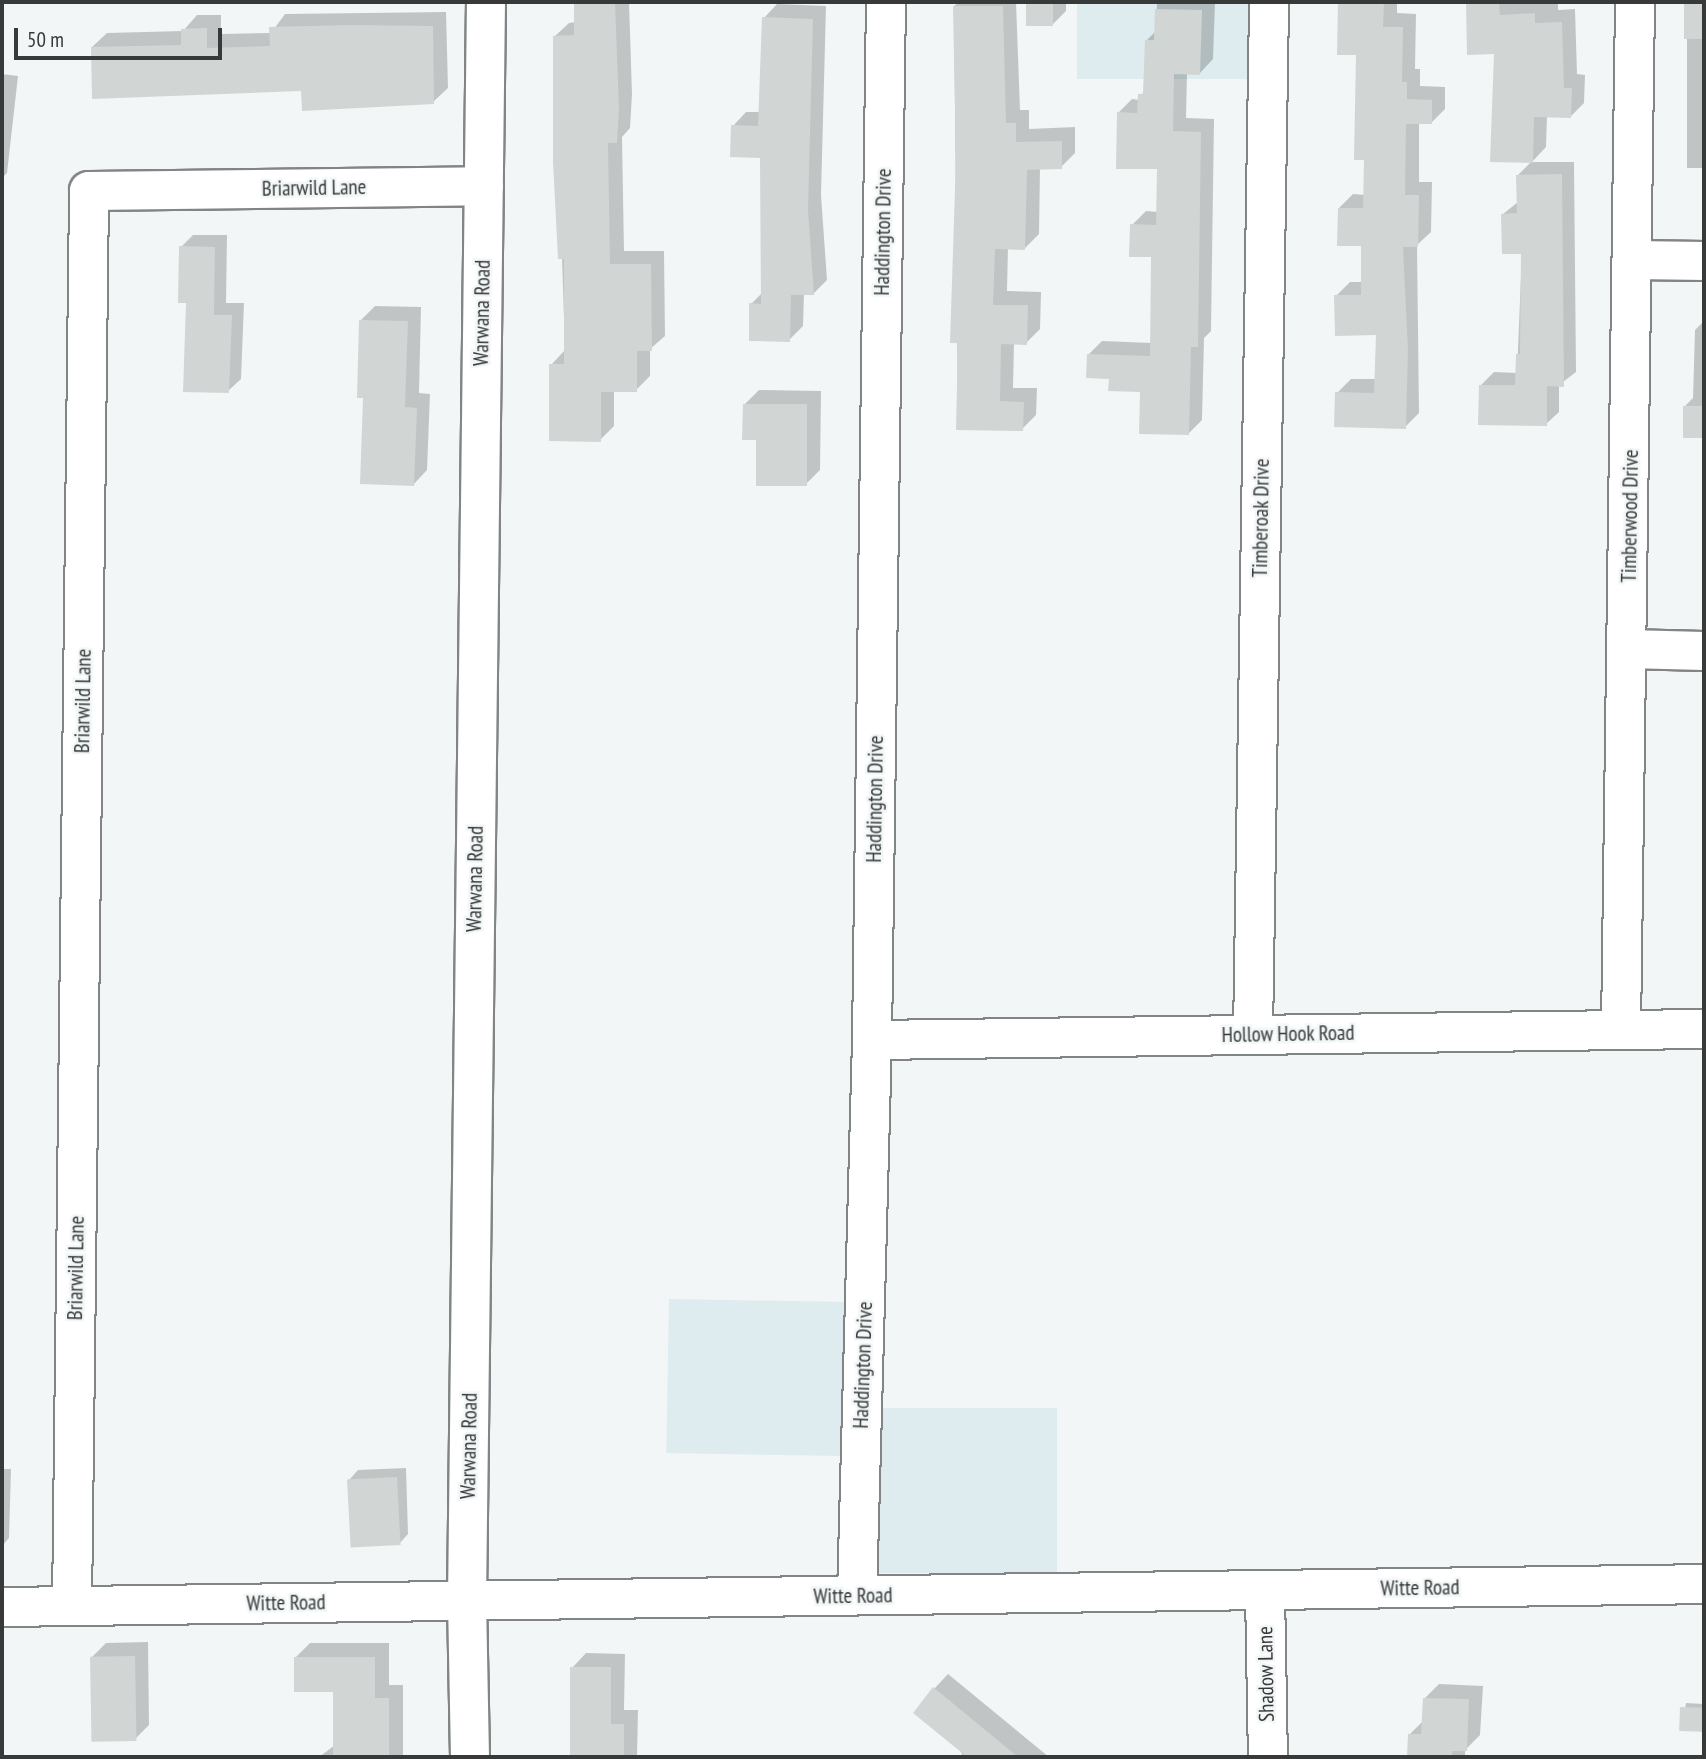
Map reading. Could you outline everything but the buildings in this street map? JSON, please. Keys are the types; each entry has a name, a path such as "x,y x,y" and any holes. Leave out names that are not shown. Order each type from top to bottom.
{"street":[{"name":"Warwana Road","path":"470,1757 467,1601 486,2"},
{"name":"Haddington Drive","path":"857,1595 872,1040 886,2"},
{"name":"Timberoak Drive","path":"1253,1035 1269,2"},
{"name":"Timberwood Drive","path":"1621,1030 1634,260 1635,2"},
{"name":"Briarwild Lane","path":"72,1606 89,191 484,186"},
{"path":"1634,260 1704,261"},
{"path":"1628,649 1704,651"},
{"name":"Hollow Hook Road","path":"872,1040 1704,1029"},
{"name":"Witte Road","path":"2,1607 1704,1584"},
{"name":"Shadow Lane","path":"1265,1590 1268,1757"}],"shaded area":[{"path":"1077,2 1269,2 1269,79 1077,79"},
{"path":"669,1299 848,1302 845,1456 666,1453"},
{"path":"878,1408 1057,1408 1057,1573 878,1573"}]}
